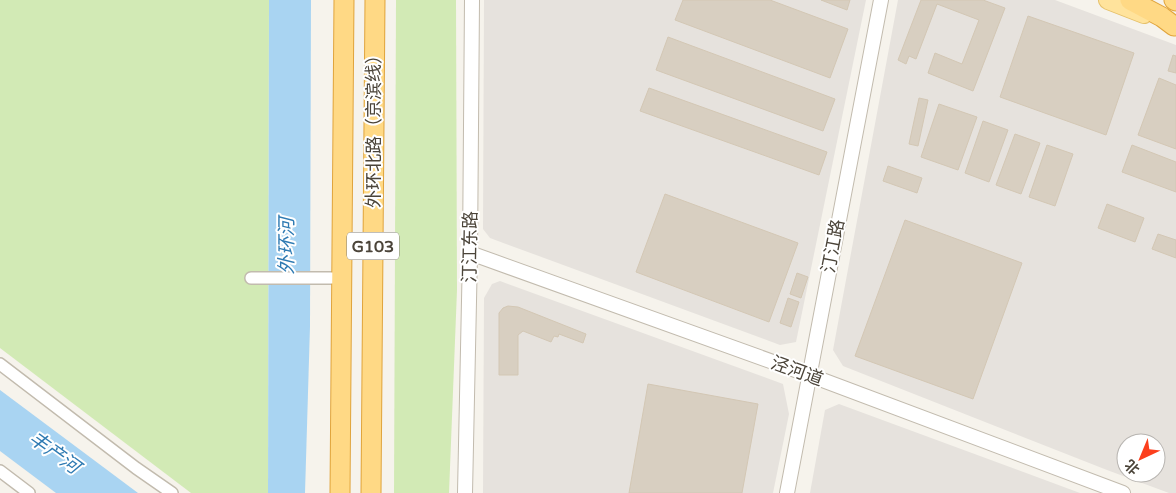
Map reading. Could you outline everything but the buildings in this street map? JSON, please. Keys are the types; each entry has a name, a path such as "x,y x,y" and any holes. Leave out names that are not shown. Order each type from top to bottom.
{"highway":[{"name":"外环北路（京滨线）","path":"340,493 344,0"},
{"name":"外环北路（京滨线）","path":"371,493 375,0"},
{"path":"1130,0 1175,26"}],"main road":[{"path":"1108,0 1175,26"}],"street":[{"name":"汀江东路","path":"465,493 470,253 472,0"},
{"name":"汀江路","path":"787,493 881,0"},
{"name":"泾河道","path":"470,253 809,375 1123,493"},
{"path":"251,278 342,278"},
{"path":"0,364 128,462 172,493"},
{"path":"0,471 29,493"}],"shaded area":[{"path":"484,0 866,0 796,342 780,345 490,238 483,229"},
{"path":"898,0 1055,0 1176,45 1176,493 1169,493 1142,483 1166,483 1166,433 1116,433 1116,473 843,366 833,350"},
{"path":"500,281 783,384 789,414 773,493 483,493 484,298 492,284"},
{"path":"839,404 1080,493 810,493 825,410"}],"green space":[{"path":"0,0 269,0 268,493 191,493 0,348"},
{"path":"396,0 456,0 457,290 449,493 394,493"}],"water":[{"name":"外环河","path":"269,0 311,0 310,326 305,493 268,493"},
{"name":"丰产河","path":"0,390 138,493 56,493 0,451"}]}
